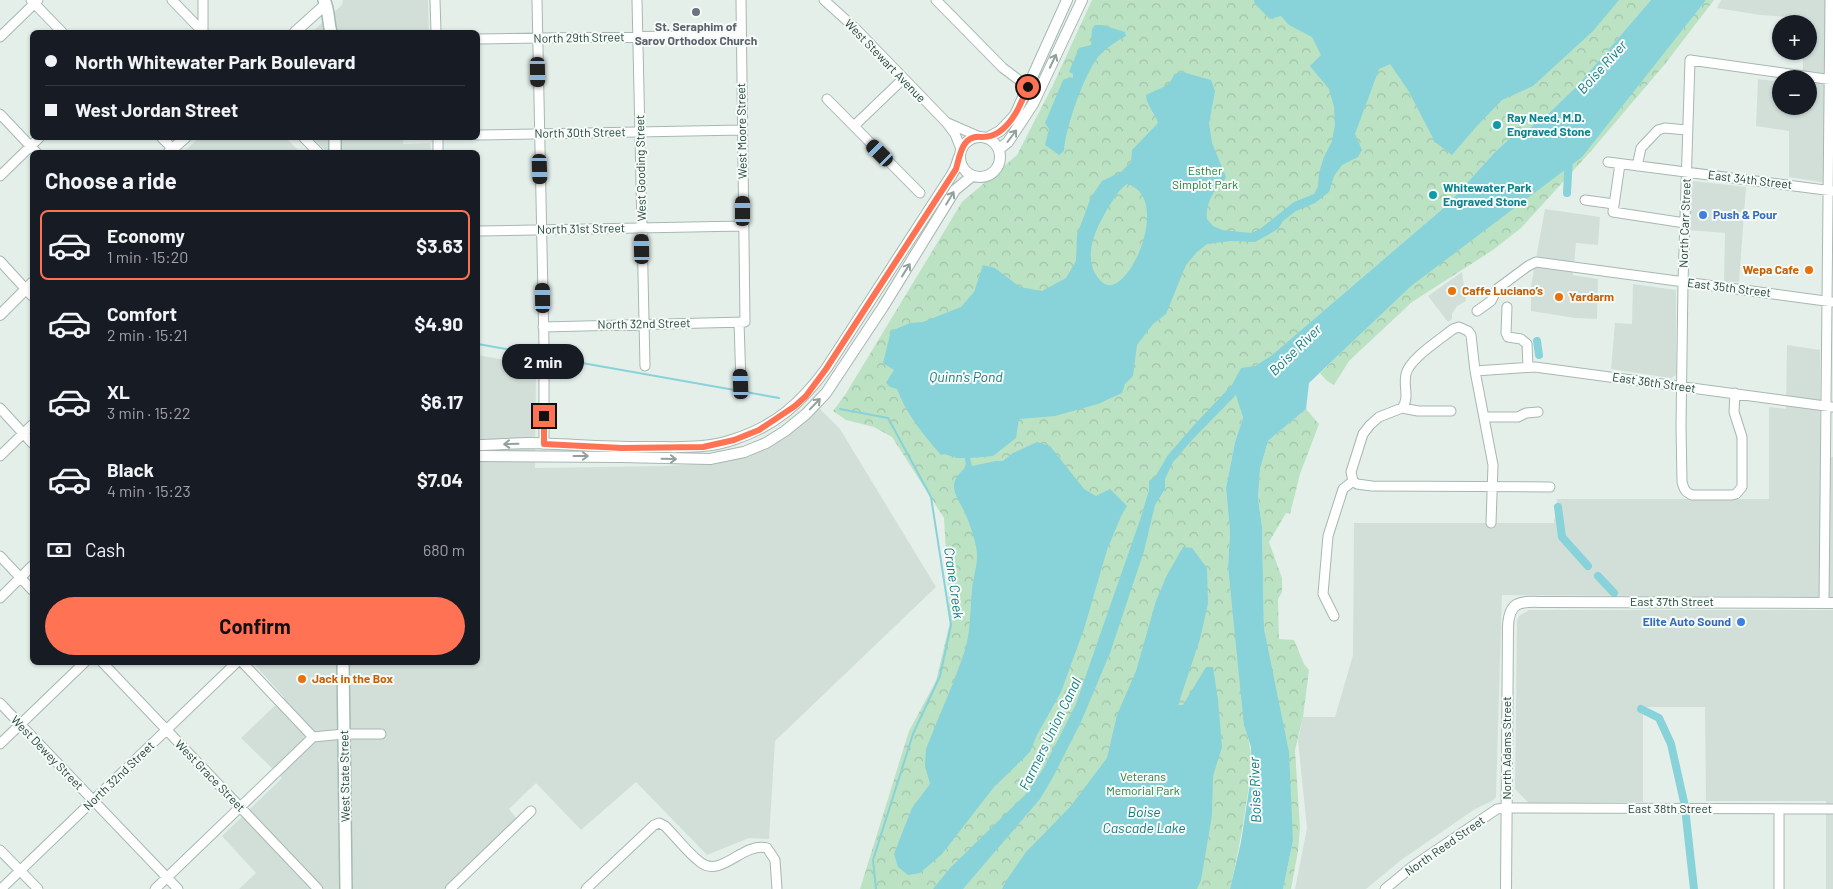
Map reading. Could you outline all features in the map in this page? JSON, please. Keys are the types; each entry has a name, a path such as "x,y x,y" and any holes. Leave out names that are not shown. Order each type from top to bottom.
{"main road":[{"path":"327,1 327,27"},
{"name":"West State Street","path":"343,665 346,889"}],"street":[{"path":"172,0 201,30"},
{"path":"203,0 203,30"},
{"path":"435,0 436,30"},
{"path":"537,0 544,444"},
{"name":"West Gooding Street","path":"638,0 645,366"},
{"name":"West Moore Street","path":"741,0 744,226 741,384"},
{"name":"West Stewart Avenue","path":"824,0 856,29 946,122 955,134 960,153"},
{"path":"936,0 1003,68 1028,87"},
{"path":"480,445 544,444 622,448 703,447 734,440 759,430 775,420 806,396 826,369 956,169 960,153 968,140 1000,132 1011,120 1067,0"},
{"path":"998,149 1008,142 1033,104 1082,0"},
{"path":"1828,603 1830,0"},
{"path":"0,37 35,1 60,30"},
{"path":"297,30 327,1"},
{"name":"North 29th Street","path":"480,39 741,35"},
{"name":"North Carr Street","path":"1735,394 1734,412 1742,437 1743,483 1740,491 1732,495 1692,495 1684,490 1682,482 1681,446 1686,130 1690,60 1831,79"},
{"path":"854,126 903,79"},
{"path":"827,99 920,193"},
{"path":"0,114 33,149"},
{"name":"West Stewart Avenue","path":"946,122 984,137"},
{"path":"1637,166 1640,151 1655,132 1662,128 1686,130"},
{"name":"North 30th Street","path":"480,135 742,130"},
{"path":"960,153 963,168 972,176 984,177 995,170 1000,160 998,149 996,144 984,137"},
{"path":"172,150 183,140"},
{"path":"306,140 316,150"},
{"path":"0,176 30,151"},
{"name":"East 34th Street","path":"1608,162 1830,190"},
{"path":"1614,208 1620,164"},
{"path":"480,456 710,459 744,452 766,443 806,414 826,393 884,307 955,190 972,176"},
{"path":"1586,200 1685,223"},
{"name":"North 31st Street","path":"480,231 744,226"},
{"path":"0,262 30,289 0,315"},
{"name":"East 35th Street","path":"1477,311 1490,301 1497,289 1536,262 1830,301"},
{"path":"1507,306 1506,333 1508,336 1521,339 1527,344 1528,367"},
{"name":"North 32nd Street","path":"543,327 742,322"},
{"path":"1402,408 1407,398 1404,383 1406,371 1413,362 1453,328 1459,326 1464,328 1471,336 1475,371 1493,465 1491,523"},
{"name":"East 36th Street","path":"1475,371 1535,366 1829,406"},
{"path":"0,408 30,440"},
{"path":"1451,412 1418,411 1402,408 1379,417 1363,434 1351,472 1353,481 1357,484 1372,486 1550,487"},
{"path":"1484,417 1518,417 1526,413 1538,412"},
{"path":"0,456 30,427"},
{"path":"1334,616 1323,594 1328,536 1341,492 1353,481"},
{"path":"0,556 30,588"},
{"path":"0,598 30,568"},
{"name":"East 37th Street","path":"1513,607 1522,602 1828,603"},
{"name":"North Adams Street","path":"1506,889 1508,627 1510,612 1513,607"},
{"path":"0,744 82,665"},
{"name":"West Grace Street","path":"105,665 318,889"},
{"name":"North 32nd Street","path":"1,889 234,665"},
{"path":"245,665 313,737"},
{"name":"West Dewey Street","path":"0,703 178,889"},
{"path":"155,889 313,737 344,734 381,734"},
{"name":"East 38th Street","path":"1507,808 1833,809"},
{"name":"North Reed Street","path":"1385,889 1413,866 1497,810 1507,808"},
{"path":"1779,889 1780,809"},
{"path":"450,889 531,811"},
{"path":"586,889 654,825 659,823 665,826 700,862 710,867 721,865 753,847 767,848 775,860 777,889"},
{"path":"0,850 38,889"}],"shaded area":[{"path":"343,0 428,0 429,30 314,30 342,5"},
{"path":"1721,0 1833,0 1833,184 1789,177 1789,131 1756,126 1758,79 1772,81 1772,115 1817,115 1817,70 1803,70 1803,60 1817,60 1817,15 1772,16 1717,8"},
{"path":"197,140 288,140 298,150 185,150"},
{"path":"315,140 403,140 403,144 430,143 431,150 325,150"},
{"path":"1693,181 1746,187 1739,282 1724,282 1725,233 1688,230"},
{"path":"1545,209 1600,217 1598,245 1576,243 1573,275 1598,279 1597,319 1575,318 1531,311 1531,286"},
{"path":"1462,272 1466,301 1457,306 1452,314 1452,319 1448,322 1428,296"},
{"path":"1633,284 1676,290 1676,375 1671,378 1611,369 1615,323 1632,324"},
{"path":"1787,345 1820,350 1820,456 1833,457 1833,597 1502,595 1496,797 1475,809 1401,860 1366,889 1295,889 1307,828 1298,741 1303,717 1335,717 1353,655 1354,523 1554,523 1557,499 1769,499 1769,407 1786,409"},
{"path":"480,355 536,366 535,468 665,466 714,463 765,448 819,408 840,429 936,587 775,741 769,839 749,838 707,855 636,782 581,830 536,783 509,809 517,819 444,889 239,889 256,873 222,836 282,778 241,738 284,697 255,665 480,665"},
{"path":"1529,610 1833,610 1833,889 1826,889 1826,801 1706,801 1705,707 1643,707 1643,802 1529,803 1515,789 1517,621 1519,616"}],"green space":[{"name":"Esther Simplot Park","path":"1092,0 1651,0 1577,86 1548,114 1524,132 1518,131 1495,152 1447,205 1272,355 1255,366 1240,409 1243,418 1235,442 1226,488 1230,532 1228,567 1246,731 1251,752 1250,781 1230,889 860,889 909,731 936,681 950,622 944,518 892,437 874,427 846,420 833,411 845,395 962,202 1017,155 1052,87"},
{"path":"1706,0 1714,0 1665,64 1591,151 1521,228 1493,250 1412,302 1349,361 1334,385 1327,381 1320,373"},
{"path":"1306,409 1319,424 1300,474 1290,514 1286,513 1269,542 1282,578 1282,592 1278,599 1279,639 1294,640 1304,664 1309,670 1303,717 1295,750 1300,828 1298,851 1291,889 1283,889 1293,841 1264,629 1262,527 1258,498 1260,469 1268,441"}],"water":[{"name":"Quinn's Pond","path":"1254,0 1619,0 1593,31 1533,86 1502,100 1452,155 1435,142 1408,90 1390,64 1379,69 1355,134 1362,150 1358,157 1342,165 1334,176 1329,192 1315,203 1296,211 1283,221 1278,229 1255,242 1231,241 1207,244 1197,252 1186,265 1166,314 1153,324 1137,345 1133,376 1125,384 1122,393 1098,404 1055,416 1019,419 1016,438 993,456 970,458 972,466 1003,461 1013,453 1037,442 1050,446 1084,489 1096,496 1110,489 1127,506 1107,550 1084,629 1061,692 1037,735 1030,752 994,787 942,854 920,873 908,875 898,867 894,854 912,808 930,784 925,766 926,749 965,650 977,551 970,525 954,487 960,473 966,467 965,458 941,455 916,424 905,407 897,389 890,387 886,383 894,370 883,363 891,331 910,323 923,322 961,307 974,292 983,265 995,268 1020,287 1042,291 1066,278 1076,261 1077,235 1091,197 1102,181 1121,172 1131,162 1132,150 1158,123 1147,102 1146,95 1167,85 1174,74 1182,72 1211,80 1215,91 1209,123 1212,143 1226,177 1214,192 1208,206 1207,219 1213,226 1222,230 1251,233 1260,229 1294,202 1314,194 1318,187 1319,173 1324,157 1332,141 1335,125 1334,107 1329,89 1310,66 1321,55 1312,37 1289,25 1281,16 1270,19 1255,4","holes":["1127,184 1140,193 1146,207 1147,225 1142,244 1135,262 1125,276 1115,284 1105,284 1096,275 1091,261 1094,237 1108,208 1124,186"]},
{"name":"Boise River","path":"1651,0 1706,0 1582,157 1411,286 1309,383 1306,409 1268,441 1260,469 1258,498 1262,527 1264,629 1289,752 1293,841 1283,889 1230,889 1241,842 1251,777 1251,747 1244,725 1228,567 1230,532 1226,488 1235,442 1243,418 1236,395 1173,462 1165,479 1165,489 1155,505 1144,551 1110,653 1081,722 1040,799 963,889 933,889 950,868 1026,794 1043,769 1076,704 1141,517 1149,490 1149,481 1155,477 1168,455 1232,385 1241,368 1255,366 1272,355 1447,205 1495,152 1518,131 1524,132 1548,114 1577,86"},
{"path":"1095,25 1102,25 1125,32 1126,36 1104,51 1093,65 1081,89 1068,129 1064,151 1059,155 1045,145 1049,129 1045,123 1063,80 1070,77 1073,78 1073,74 1069,72 1079,48 1091,45 1092,29"},
{"name":"Boise Cascade Lake","path":"1183,547 1192,548 1207,568 1208,603 1200,639 1178,705 1183,705 1206,667 1213,667 1222,747 1213,776 1212,815 1201,880 1197,889 1002,889 1026,852 1070,807 1107,758 1117,715 1136,671 1156,601 1167,575"}],"waterway":[{"path":"1567,193 1569,156"},
{"path":"1537,341 1539,355"},
{"name":"Crane Creek","path":"480,344 534,354"},
{"name":"Crane Creek","path":"554,358 779,398"},
{"name":"Crane Creek","path":"840,409 888,418 931,497 951,625 940,676 913,734 873,860 876,889"},
{"path":"1558,507 1562,537 1588,566"},
{"path":"1598,576 1614,593"},
{"path":"1641,709 1659,718 1671,744 1684,802"},
{"path":"1686,817 1694,889"}],"place":[{"name":"St. Seraphim of Sarov Orthodox Church","path":"696,12"},
{"name":"Ray Need, M.D. Engraved Stone","path":"1497,125"},
{"name":"Whitewater Park Engraved Stone","path":"1433,195"},
{"name":"Push & Pour","path":"1703,215"},
{"name":"Wepa Cafe","path":"1809,270"},
{"name":"Caffe Luciano’s","path":"1452,291"},
{"name":"Yardarm","path":"1559,297"},
{"name":"Elite Auto Sound","path":"1741,622"},
{"name":"Jack in the Box","path":"302,679"}],"route":[{"path":"544,416 544,444 622,448 709,446 734,440 759,430 775,420 806,396 826,369 956,169 964,144 968,140 980,136 987,138 1000,132 1014,116 1028,87"}],"water label":[{"name":"Farmers Union Canal","path":"1050,734"}],"park label":[{"name":"Veterans Memorial Park","path":"1143,784"}]}
